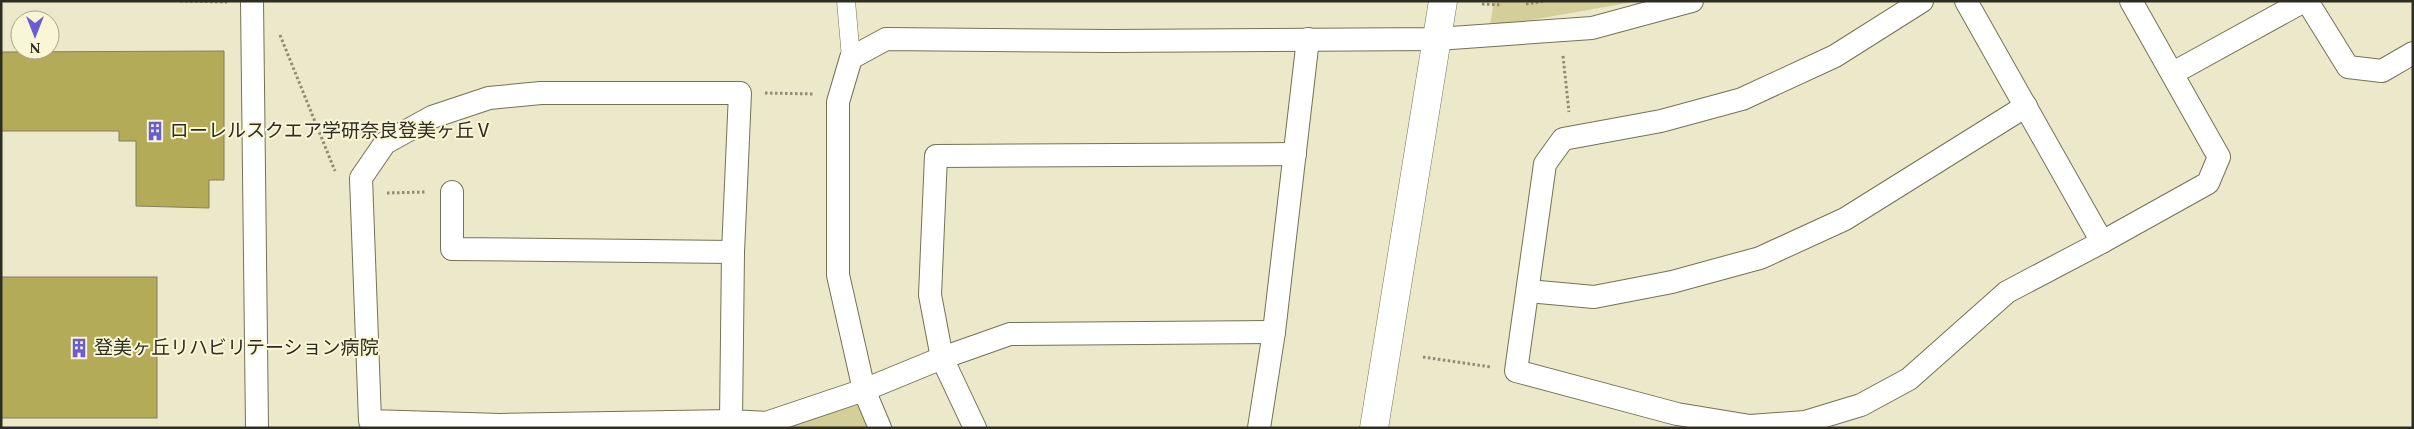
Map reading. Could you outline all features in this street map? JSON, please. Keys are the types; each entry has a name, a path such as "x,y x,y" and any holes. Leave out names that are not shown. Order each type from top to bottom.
{"street":[{"path":"846,1 851,58 838,102 838,275 864,390 880,428"},
{"path":"1374,428 1443,1"},
{"path":"851,58 886,39 1110,41 1437,39 1592,28 1692,1"},
{"path":"1922,1 1835,56 1742,99 1661,121 1563,139 1545,164 1516,371 1677,414 1750,426 1805,422 1861,405 1909,379 2007,292 2208,183 2218,157 2173,73 2131,1"},
{"path":"1966,1 2102,242"},
{"path":"2173,73 2305,1 2348,67 2382,71 2413,53"},
{"path":"252,2 257,428"},
{"path":"1259,428 1274,332 1308,39"},
{"path":"731,421 733,252 740,93 541,93 489,98 432,117 385,143 361,178 370,421 500,425 731,421 766,423 864,390 942,358 1010,334 1274,332"},
{"path":"1528,291 1594,297 1672,282 1760,258 1844,219 2026,106"},
{"path":"975,428 942,358 930,295 936,156 1296,154"},
{"path":"452,192 452,249 733,252"}],"path":[{"path":"180,1 252,2"},
{"path":"1520,5 1545,1"},
{"path":"1482,4 1511,5"},
{"path":"277,28 291,56 338,176"},
{"path":"1563,53 1572,137"},
{"path":"740,93 817,94"},
{"path":"1423,357 1516,371"}],"shaded area":[{"path":"1494,1 1639,1 1508,24 1490,25"},
{"path":"864,390 880,428 583,428 731,421"}],"building":[{"name":"ローレルスクエア学研奈良登美ヶ丘Ⅴ","path":"224,51 224,180 209,180 209,208 136,206 136,141 119,141 119,131 1,131 1,52 10,52 10,60 60,60 60,52"},
{"name":"登美ヶ丘リハビリテーション病院","path":"1,277 157,277 157,418 1,418"}],"place":[{"name":"ローレルスクエア学研奈良登美ヶ丘Ⅴ","path":"155,131"},
{"name":"登美ヶ丘リハビリテーション病院","path":"79,348"}]}
